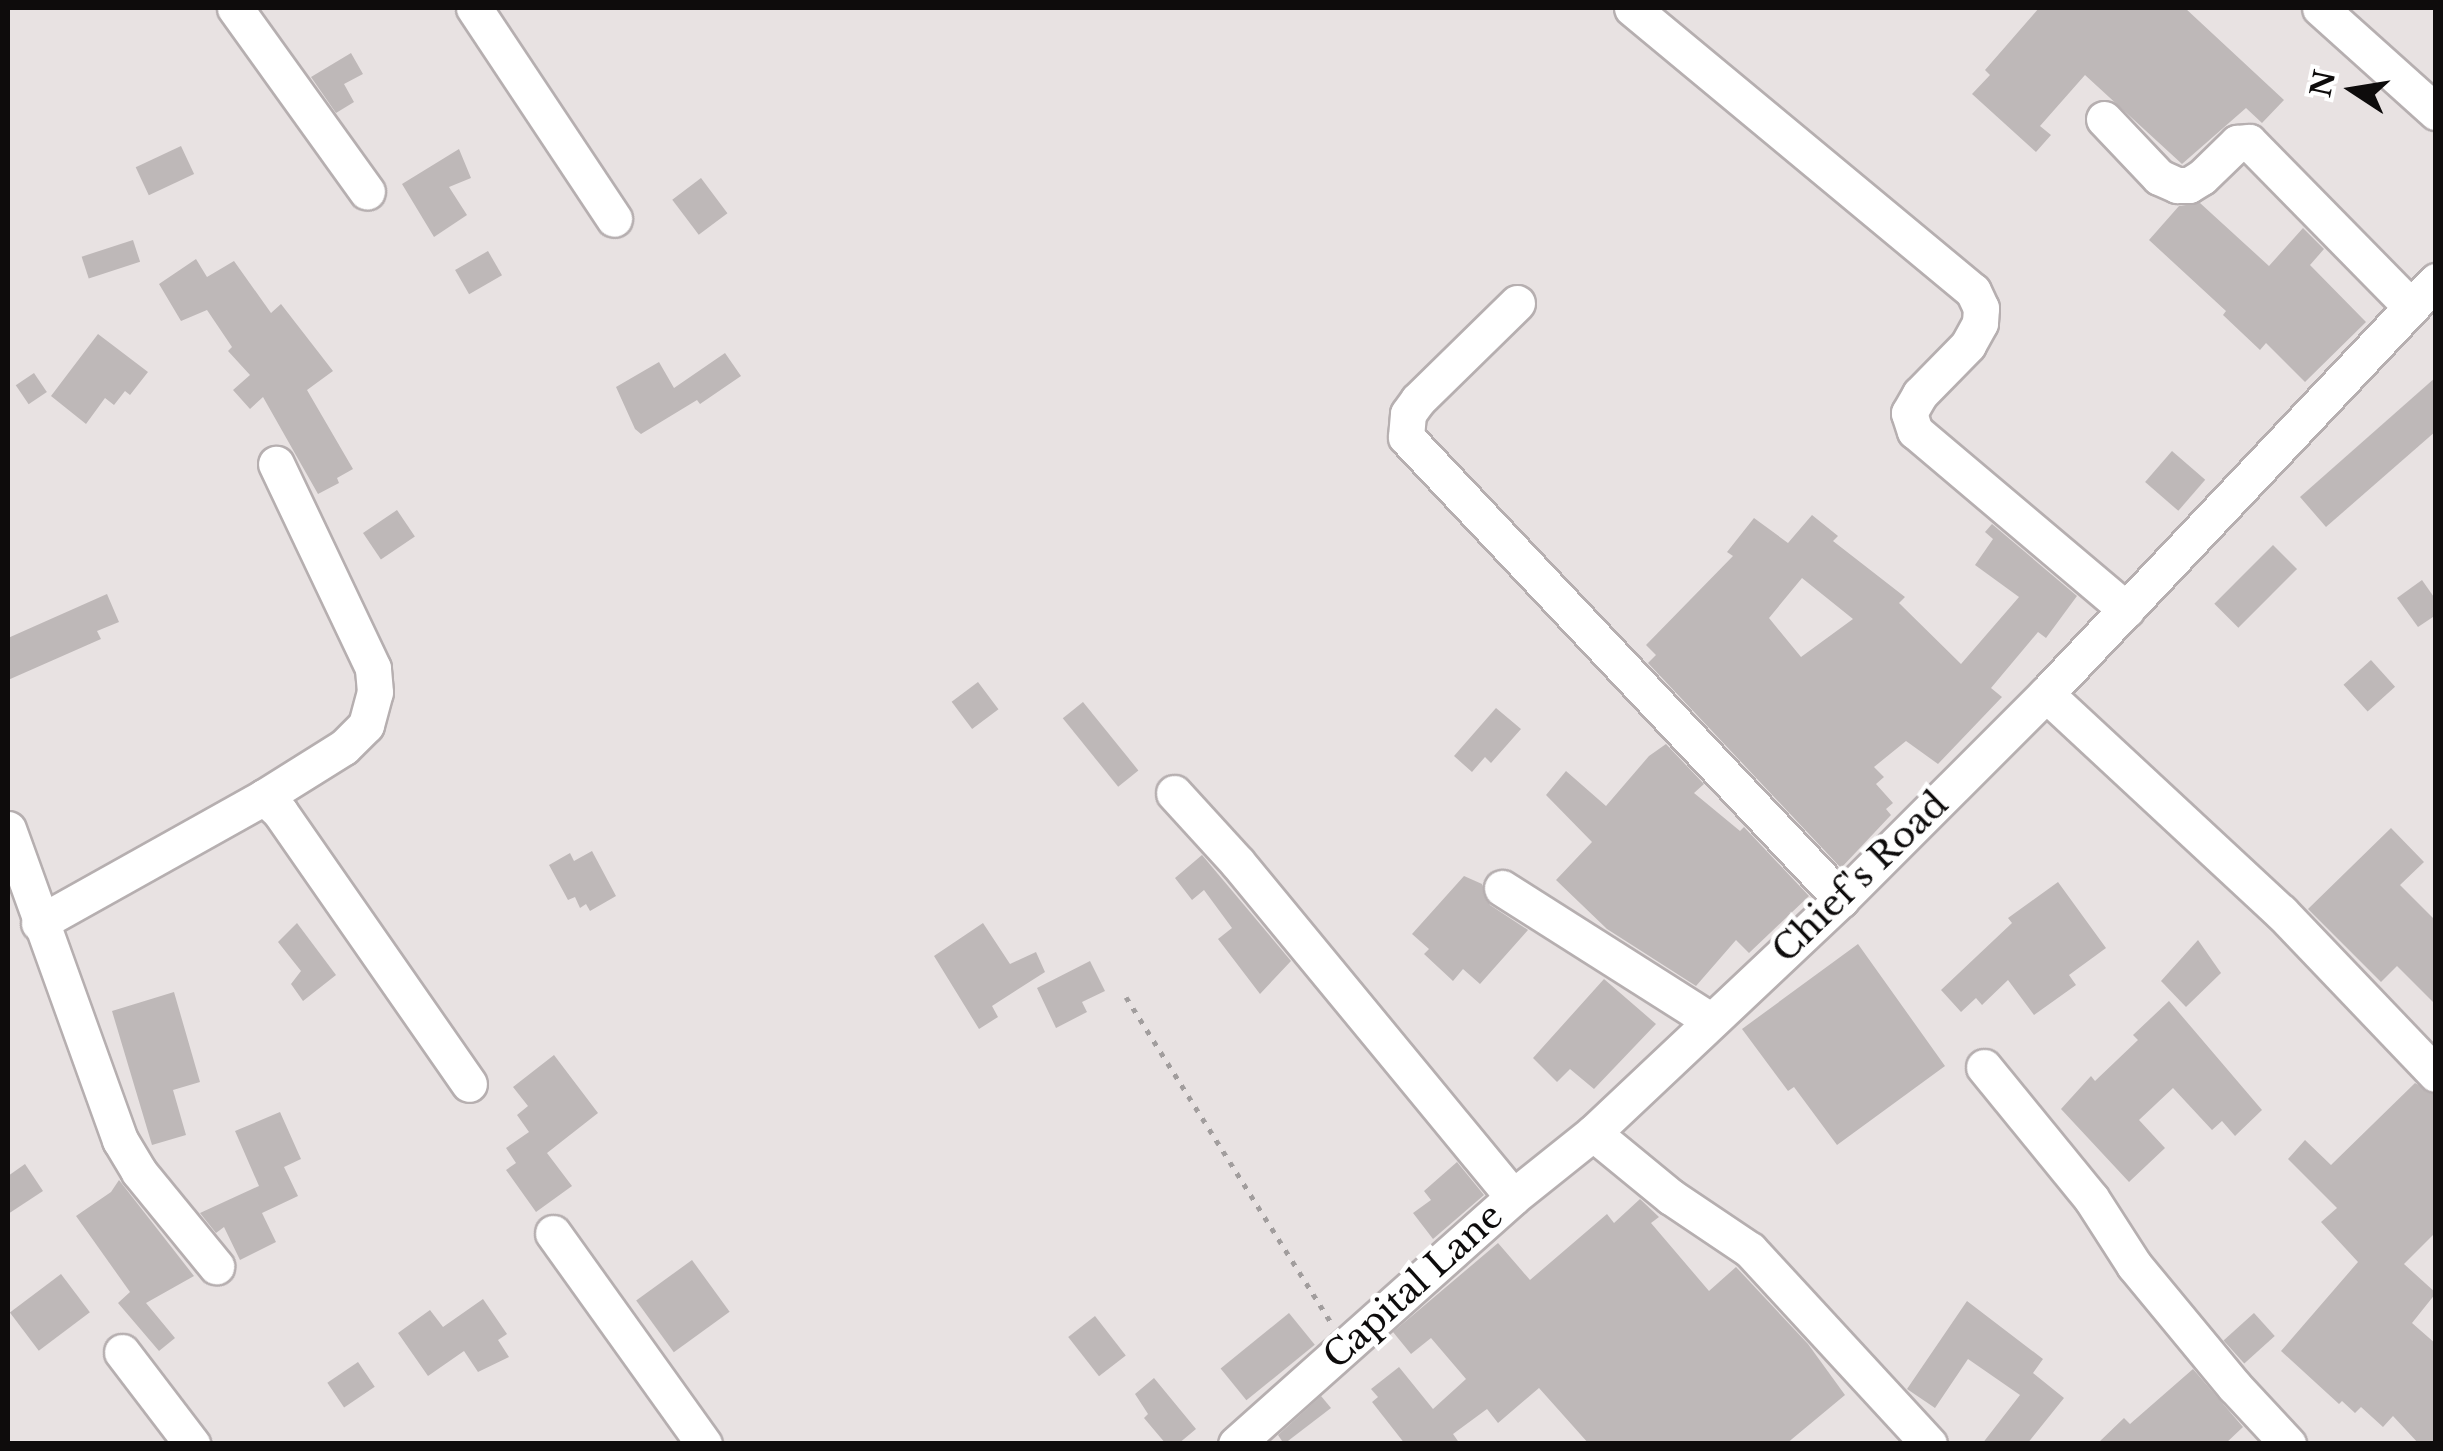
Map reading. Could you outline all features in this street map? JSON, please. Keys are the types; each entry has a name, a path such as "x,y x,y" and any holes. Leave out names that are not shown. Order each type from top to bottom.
{"street":[{"path":"235,8 367,192"},
{"path":"474,8 614,220"},
{"path":"1632,8 1973,291 1981,308 1980,323 1968,345 1920,394 1910,413 1915,431 2126,610"},
{"path":"2320,8 2436,112"},
{"path":"2104,119 2159,177 2176,185 2202,178 2238,143 2248,142 2411,306"},
{"name":"Chief's Road","path":"1593,1133 1841,898 2046,694 2436,281"},
{"path":"1517,304 1418,400 1408,414 1406,436 1841,898"},
{"path":"38,923 264,797 357,735 371,715 375,692 373,668 276,464"},
{"path":"2046,694 2282,912 2436,1074"},
{"path":"1174,793 1238,862 1513,1198"},
{"path":"264,797 280,812 468,1084"},
{"path":"8,829 38,923 120,1140 139,1172 216,1266"},
{"path":"1502,888 1710,1020"},
{"path":"1984,1067 2091,1198 2134,1265 2235,1387 2288,1444"},
{"path":"1593,1133 1671,1198 1750,1250 1928,1444"},
{"name":"Capital Lane","path":"1236,1444 1513,1198 1593,1133"},
{"path":"552,1233 704,1444"},
{"path":"122,1352 192,1444"}],"path":[{"path":"1126,997 1346,1346"}],"building":[{"path":"2039,8 2185,8 2284,100 2262,123 2246,108 2182,164 2085,75 2040,126 2051,135 2036,152 1972,94 1990,75 1985,70"},
{"path":"351,53 363,74 344,84 354,102 336,113 311,77"},
{"path":"181,146 194,174 149,195 136,167"},
{"path":"459,149 471,178 449,187 467,215 434,237 402,184"},
{"path":"701,178 727,213 699,235 672,200"},
{"path":"2200,203 2269,266 2303,228 2324,249 2310,265 2366,322 2305,382 2266,343 2260,350 2223,315 2226,311 2149,240 2179,206"},
{"path":"133,240 140,262 89,279 82,257"},
{"path":"488,251 502,275 469,294 455,270"},
{"path":"196,259 207,277 234,261 271,313 281,304 333,371 307,390 353,469 337,478 339,483 318,494 263,397 250,409 233,390 250,375 228,351 232,347 207,310 181,321 159,284"},
{"path":"98,334 148,372 130,395 125,391 114,405 105,398 86,424 51,396"},
{"path":"725,353 741,376 700,404 697,400 641,434 635,429 616,387 659,362 674,388"},
{"path":"34,373 47,392 29,404 16,385"},
{"path":"2436,377 2436,431 2326,527 2300,497"},
{"path":"2172,451 2205,480 2178,511 2145,482"},
{"path":"397,510 415,537 381,559 363,533"},
{"path":"1812,515 1838,536 1833,541 1905,597 1899,603 1961,664 2019,597 1975,565 1993,539 1985,532 1992,524 2077,596 2046,638 2038,632 1991,688 2002,697 1938,764 1906,741 1874,767 1884,777 1876,784 1893,803 1886,809 1891,815 1841,868 1648,663 1656,655 1646,645 1733,556 1727,552 1754,518 1788,543","holes":["1802,578 1853,619 1801,657 1769,618"]},
{"path":"2273,545 2297,569 2238,628 2214,604"},
{"path":"2422,580 2436,600 2436,615 2418,627 2397,598"},
{"path":"107,594 119,622 97,631 101,639 8,680 8,638"},
{"path":"2371,660 2395,687 2368,712 2344,685"},
{"path":"978,682 998,709 972,729 952,702"},
{"path":"1083,702 1138,770 1118,787 1063,718"},
{"path":"1496,708 1521,729 1491,763 1485,757 1472,772 1454,756"},
{"path":"1666,744 1704,784 1694,793 1740,831 1744,827 1809,896 1749,953 1736,940 1696,986 1607,929 1556,880 1592,842 1546,795 1566,771 1606,806 1649,756"},
{"path":"2391,828 2424,862 2400,885 2436,921 2436,1005 2397,966 2381,982 2308,909"},
{"path":"592,851 616,896 590,911 586,904 580,908 575,897 568,900 549,865 570,853 574,861"},
{"path":"1202,855 1291,961 1260,994 1218,939 1232,928 1204,890 1192,900 1175,878"},
{"path":"1464,876 1482,884 1490,905 1528,930 1480,984 1463,969 1453,981 1424,954 1429,949 1412,934"},
{"path":"2058,882 2106,948 2069,975 2076,985 2034,1015 2008,980 1982,1005 1976,998 1961,1012 1941,990 2012,923 2008,918"},
{"path":"297,923 336,975 303,1001 291,984 301,971 278,942"},
{"path":"983,923 1010,964 1036,952 1045,972 992,1006 998,1017 979,1029 934,956"},
{"path":"2198,940 2221,973 2186,1007 2161,981"},
{"path":"1858,944 1945,1066 1837,1145 1794,1087 1788,1091 1742,1029"},
{"path":"1090,961 1105,991 1082,1002 1087,1012 1056,1028 1037,988"},
{"path":"1604,979 1656,1024 1594,1089 1570,1069 1557,1082 1533,1058"},
{"path":"174,992 200,1082 173,1090 186,1135 152,1145 112,1011"},
{"path":"2169,1001 2262,1110 2235,1136 2222,1121 2212,1130 2173,1088 2139,1120 2165,1148 2129,1182 2061,1109 2091,1076 2095,1081 2138,1040 2133,1035"},
{"path":"554,1055 598,1113 547,1153 572,1186 536,1212 506,1170 516,1163 506,1148 529,1132 517,1115 528,1106 513,1087"},
{"path":"2415,1083 2436,1095 2436,1232 2404,1264 2436,1293 2412,1323 2436,1344 2436,1444 2419,1444 2393,1416 2383,1427 2361,1407 2355,1413 2342,1401 2339,1404 2281,1351 2358,1262 2321,1222 2337,1208 2288,1159 2305,1140 2331,1165"},
{"path":"280,1112 301,1159 284,1167 298,1196 262,1213 276,1242 240,1260 224,1227 216,1233 200,1213 259,1186 235,1131"},
{"path":"1457,1162 1484,1195 1433,1239 1413,1213 1431,1200 1424,1191"},
{"path":"25,1164 43,1191 8,1214 8,1176"},
{"path":"119,1180 194,1276 146,1303 175,1338 159,1351 118,1303 130,1292 76,1216 111,1192"},
{"path":"1640,1199 1659,1217 1651,1223 1709,1291 1736,1267 1808,1344 1845,1395 1786,1444 1589,1444 1539,1388 1498,1423 1487,1409 1453,1434 1460,1444 1405,1444 1372,1402 1378,1397 1371,1389 1399,1367 1433,1409 1466,1379 1431,1338 1411,1354 1393,1332 1498,1243 1530,1280 1607,1214 1614,1223"},
{"path":"692,1260 730,1312 674,1352 636,1301"},
{"path":"61,1274 90,1312 39,1351 10,1313"},
{"path":"483,1299 507,1334 498,1340 509,1357 478,1372 464,1351 428,1376 398,1333 430,1310 443,1327"},
{"path":"1967,1301 2043,1359 2033,1373 2064,1398 2027,1444 1982,1444 2020,1395 1968,1359 1935,1408 1907,1389"},
{"path":"1289,1313 1315,1345 1246,1400 1221,1368"},
{"path":"2254,1313 2275,1336 2244,1363 2224,1340"},
{"path":"1095,1316 1126,1355 1099,1376 1068,1337"},
{"path":"358,1362 375,1387 344,1408 327,1383"},
{"path":"2193,1369 2243,1427 2225,1444 2097,1444 2124,1418 2130,1424"},
{"path":"1154,1378 1196,1429 1178,1444 1166,1444 1144,1418 1148,1414 1135,1394"},
{"path":"1321,1396 1331,1408 1284,1444 1278,1435"}]}
